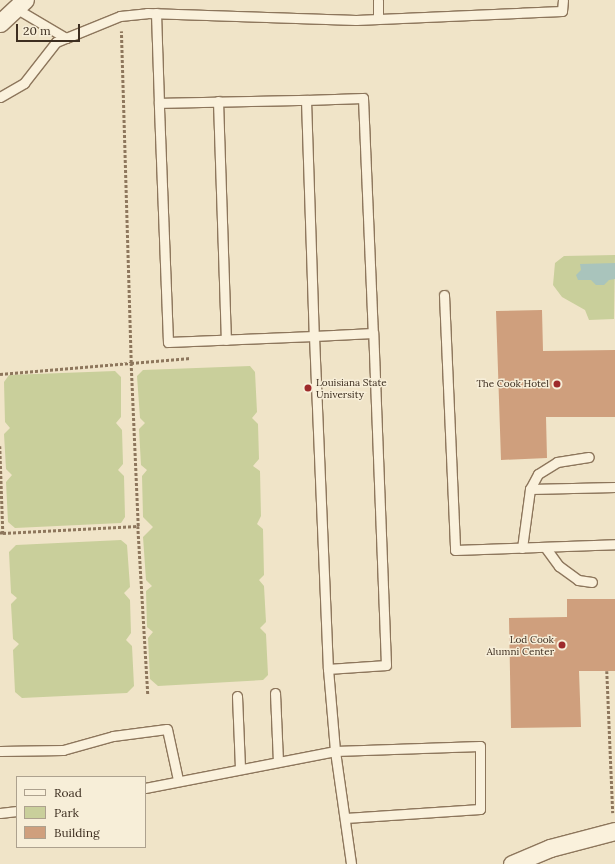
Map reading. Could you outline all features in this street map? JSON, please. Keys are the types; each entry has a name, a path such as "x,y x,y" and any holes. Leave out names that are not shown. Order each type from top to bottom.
{"street":[{"path":"0,23 21,4"},
{"path":"512,864 614,823"}],"lane":[{"path":"378,0 378,19"},
{"path":"0,97 24,83 56,42 120,16 156,14 378,19 562,10 563,0"},
{"path":"21,4 66,38"},
{"path":"156,14 168,342 373,332"},
{"path":"159,103 363,98 386,665 328,669"},
{"path":"306,100 328,669 335,751 351,864"},
{"path":"218,101 226,340"},
{"path":"444,295 455,550 615,544"},
{"path":"522,548 530,489 538,474 557,462 589,457"},
{"path":"530,489 615,487"},
{"path":"545,547 559,566 578,580 592,582"},
{"path":"275,693 278,761"},
{"path":"237,696 240,768"},
{"path":"0,751 62,750 113,736 167,729 178,780"},
{"path":"146,788 178,780 335,751 480,746 480,809 345,818"},
{"path":"0,814 16,811"}],"path":[{"path":"121,29 131,363 138,526 148,696"},
{"path":"0,374 131,363"},
{"path":"0,446 1,533 138,526"},
{"path":"607,671 614,823"}],"green space":[{"path":"615,255 614,319 589,320 585,310 562,297 553,285 555,263 564,256"},
{"path":"250,366 255,372 257,412 252,418 258,424 259,459 253,466 260,471 261,516 257,524 263,529 264,575 259,580 264,586 266,622 260,628 266,634 268,675 263,680 158,686 150,679 148,638 153,632 147,627 146,591 152,586 146,580 143,537 153,527 143,517 142,476 147,470 141,465 139,429 145,423 140,418 137,376 143,370"},
{"path":"115,371 121,377 121,417 116,423 122,430 123,464 118,470 124,476 125,517 121,523 15,528 8,522 6,482 12,475 6,469 4,434 10,428 5,422 4,382 9,375"},
{"path":"121,540 127,545 130,587 124,593 130,600 131,633 126,640 132,646 134,686 127,693 22,698 15,692 13,650 19,644 13,639 11,604 17,598 11,593 9,552 16,545"}],"water":[{"path":"615,263 615,279 609,280 604,285 596,285 591,280 578,280 576,275 581,270 580,264"}],"building":[{"name":"The Cook Hotel","path":"542,310 543,351 615,350 615,417 546,417 547,458 501,460 496,311"},
{"name":"Lod Cook Alumni Center","path":"567,599 615,599 615,671 579,671 581,727 511,728 509,618 567,617"}],"place":[{"name":"The Cook Hotel","path":"557,384"},
{"name":"Louisiana State University","path":"308,388"},
{"name":"Lod Cook Alumni Center","path":"562,645"}]}
